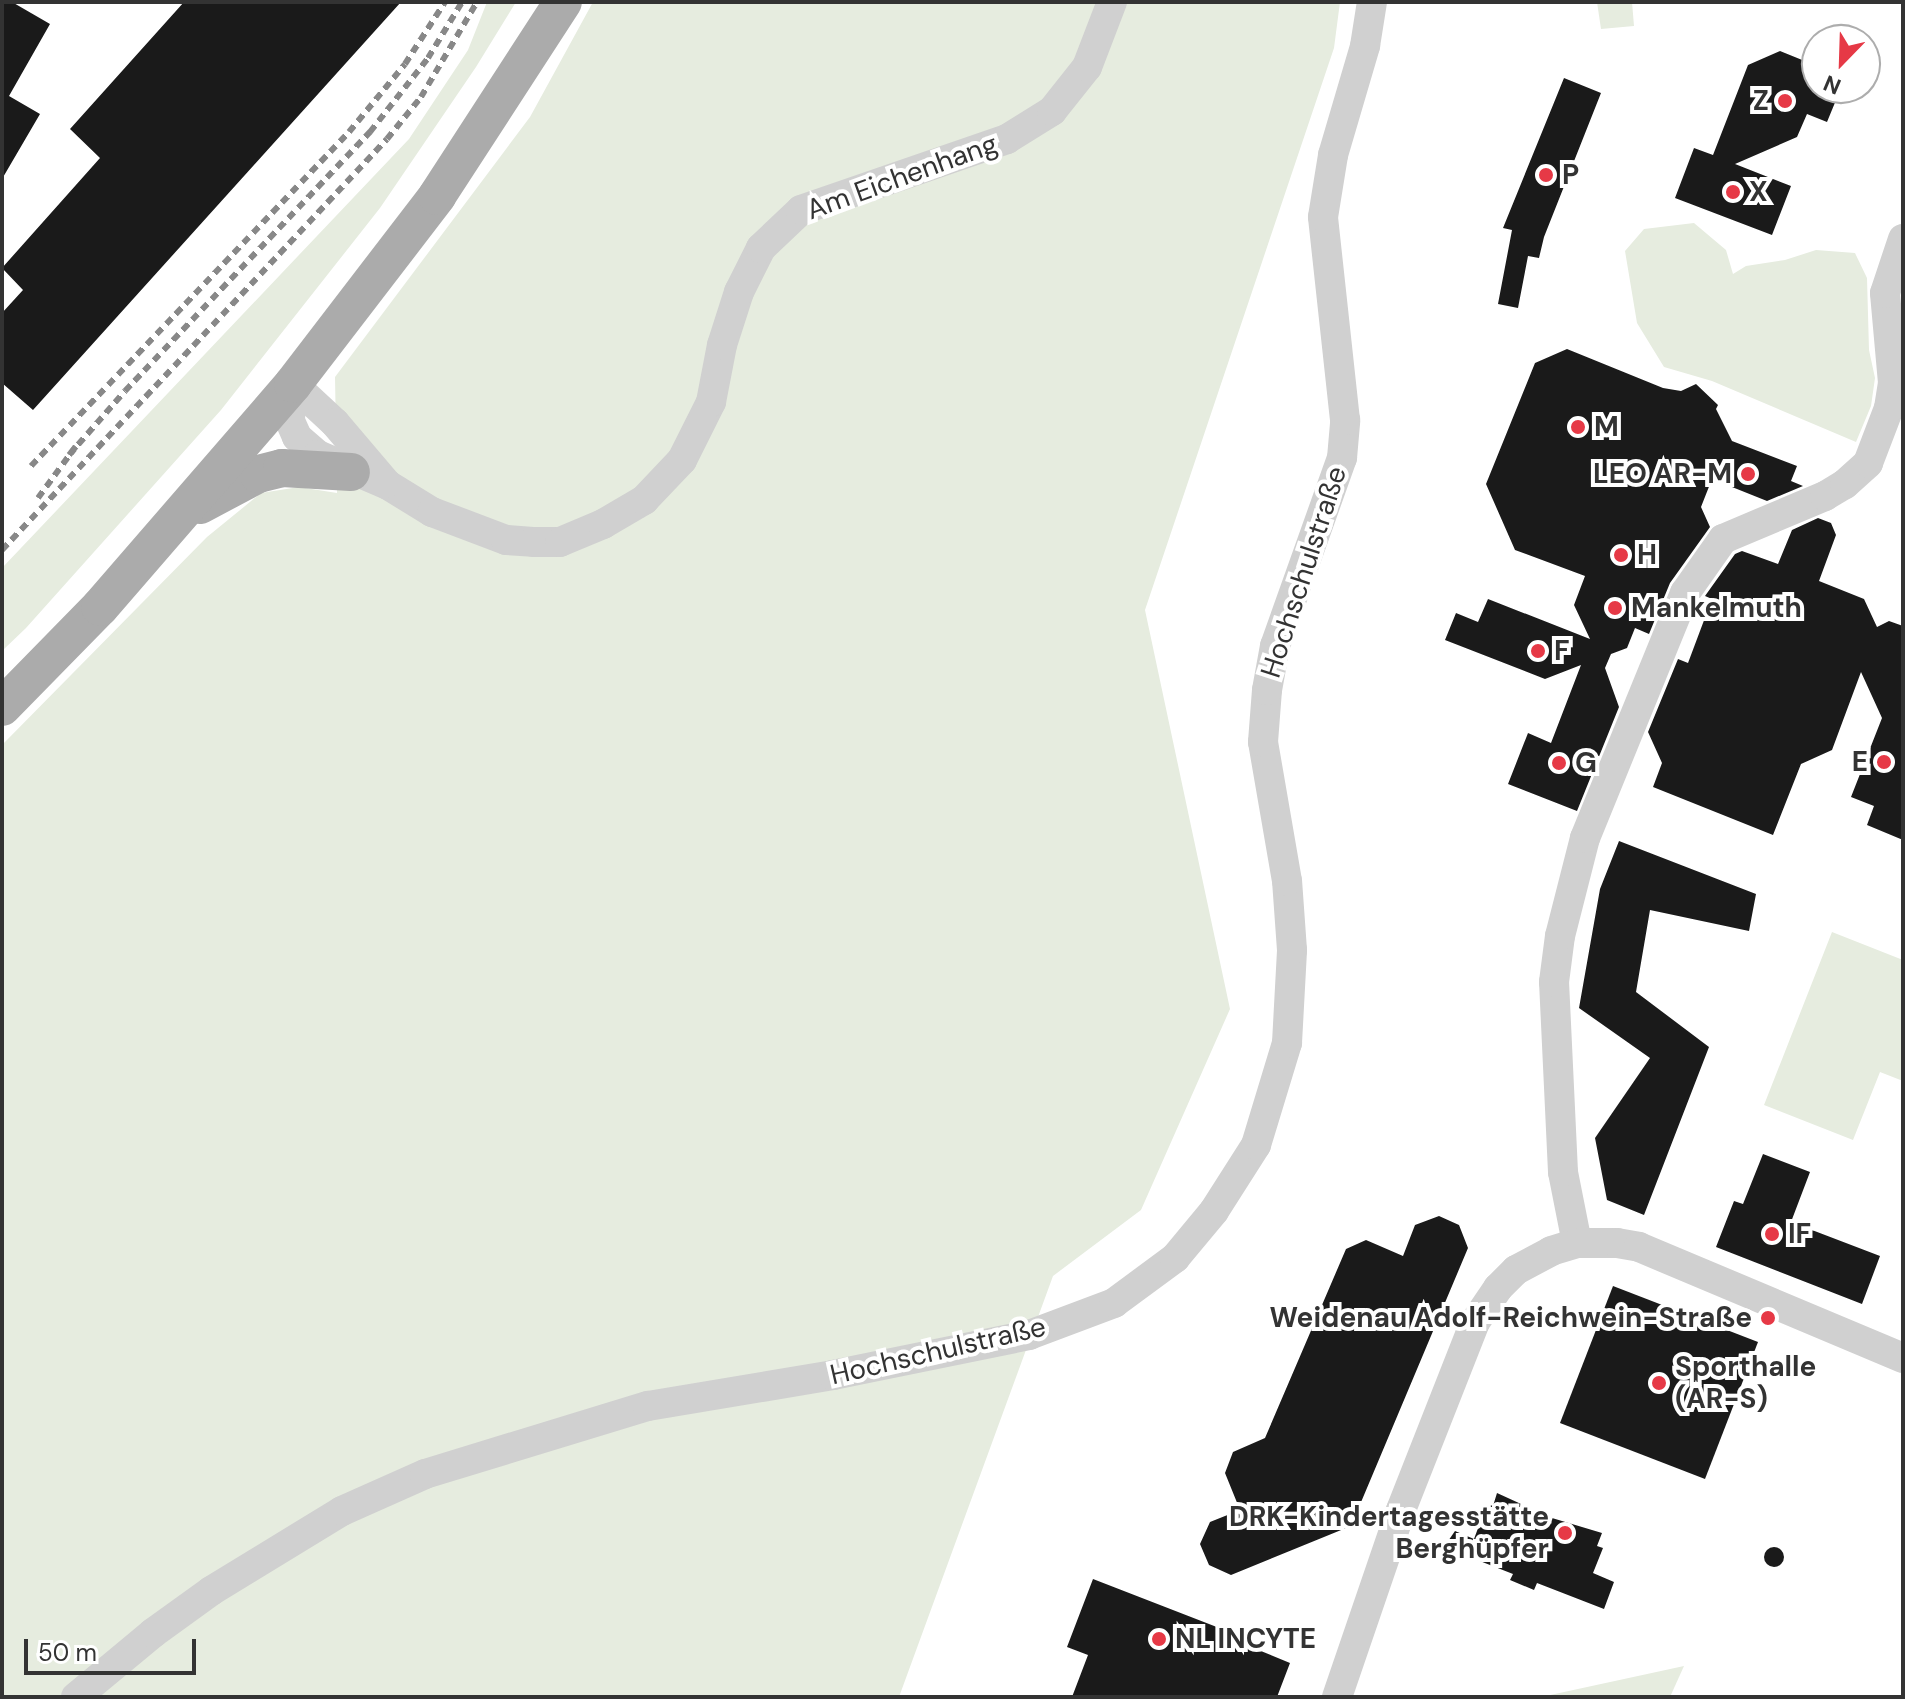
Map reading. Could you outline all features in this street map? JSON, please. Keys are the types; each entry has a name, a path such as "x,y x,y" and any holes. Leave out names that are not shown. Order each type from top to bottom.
{"main road":[{"path":"2,707 100,607 293,384 437,196 563,2"},
{"path":"177,519 258,474 282,468 351,472"}],"street":[{"name":"Am Eichenhang","path":"293,384 290,421 297,437 318,455 351,472 388,485 432,512 476,531 519,541 560,542 603,524 644,500 682,460 711,402 722,345 739,292 761,248 801,210 1007,139 1052,111 1087,67 1112,2"},
{"name":"Hochschulstraße","path":"76,1697 153,1633 211,1591 342,1511 425,1474 648,1406 833,1375 1029,1335 1114,1303 1175,1258 1214,1211 1256,1145 1287,1043 1292,950 1287,881 1263,742 1267,690 1275,646 1342,458 1345,420 1323,217 1333,155 1365,46 1372,2"},
{"path":"1577,1243 1563,1172 1554,982 1560,936 1585,838 1685,593 1723,539 1825,496 1845,484 1868,463 1898,385 1885,293 1903,239"},
{"name":"Am Eichenhang","path":"293,384 335,423 388,485"},
{"path":"1337,1697 1386,1549 1475,1322 1498,1288 1516,1270 1551,1251 1577,1243 1617,1243 1639,1247 1903,1358"}],"shaded area":[{"path":"487,2 516,2 476,67 380,208 221,410 2,651 2,568 409,139 468,50"},
{"path":"593,2 1340,2 1334,48 1145,610 1230,1009 1141,1210 1053,1276 899,1697 2,1697 2,745 207,537 261,493 299,487 337,493 335,377 530,117"},
{"path":"1597,2 1632,2 1634,26 1601,29"},
{"path":"1694,223 1726,250 1733,274 1746,266 1785,260 1816,250 1855,253 1867,278 1869,350 1875,378 1871,406 1856,442 1712,381 1664,367 1637,323 1625,251 1644,229"},
{"path":"1832,932 1903,960 1903,1081 1880,1072 1853,1140 1764,1105"},
{"path":"1684,1666 1670,1697 1541,1697"}],"building":[{"path":"2,2 12,2 50,24 9,96 40,114 2,179"},
{"path":"184,2 401,2 33,410 2,383 2,313 23,290 2,268 100,158 70,129"},
{"path":"1780,51 1801,60 1801,104 1834,104 1827,122 1807,114 1797,137 1735,164 1791,186 1772,235 1675,198 1694,148 1713,155 1748,65"},
{"name":"P","path":"1564,78 1601,93 1544,237 1539,258 1528,256 1518,308 1498,304 1512,230 1503,228"},
{"path":"1567,349 1663,388 1681,391 1696,384 1718,405 1716,409 1732,441 1797,466 1791,481 1803,486 1767,501 1712,479 1701,507 1710,527 1670,583 1649,634 1635,628 1627,648 1611,654 1605,668 1619,707 1577,811 1508,784 1528,733 1551,743 1581,665 1545,679 1445,640 1456,613 1478,622 1488,599 1590,639 1574,605 1585,576 1515,550 1486,484 1535,363"},
{"path":"1818,518 1831,523 1836,535 1819,581 1864,599 1877,627 1889,621 1903,626 1903,840 1867,825 1874,806 1851,797 1882,718 1861,672 1832,750 1801,764 1773,835 1653,787 1662,763 1648,732 1678,659 1688,663 1712,599 1705,596 1735,554 1742,551 1778,564 1792,530"},
{"path":"1619,841 1756,894 1749,931 1650,910 1636,992 1709,1047 1644,1215 1607,1200 1595,1138 1650,1058 1579,1008 1600,889"},
{"name":"IF","path":"1763,1154 1810,1172 1791,1222 1880,1256 1862,1304 1716,1247 1734,1201 1743,1204"},
{"path":"1439,1216 1459,1225 1468,1248 1351,1526 1231,1575 1209,1565 1200,1544 1210,1522 1240,1510 1225,1473 1233,1452 1265,1438 1346,1249 1366,1240 1403,1256 1415,1225"},
{"name":"Sporthalle (AR-S)","path":"1613,1286 1758,1342 1705,1479 1560,1423"},
{"path":"1497,1493 1552,1518 1602,1533 1597,1546 1603,1548 1593,1573 1614,1582 1604,1609 1537,1583 1534,1590 1510,1580 1513,1574 1444,1547 1455,1531 1474,1539 1487,1504 1493,1506"},
{"path":"1774,1547 1781,1550 1784,1557 1781,1564 1774,1567 1767,1564 1764,1557 1767,1550"},
{"name":"NL INCYTE","path":"1093,1579 1258,1643 1256,1649 1290,1663 1277,1697 1072,1697 1088,1655 1067,1647"}],"railway":[{"path":"31,466 349,132 405,64 445,2"},
{"path":"69,455 125,391 370,132 428,58 462,2"},
{"path":"2,550 387,139 421,97 477,2"},
{"path":"38,498 76,446"}],"place":[{"name":"Z","path":"1785,101"},
{"name":"P","path":"1546,175"},
{"name":"X","path":"1733,192"},
{"name":"M","path":"1578,427"},
{"name":"LEO AR-M","path":"1748,474"},
{"name":"H","path":"1621,555"},
{"name":"Mankelmuth","path":"1615,608"},
{"name":"F","path":"1538,651"},
{"name":"E","path":"1884,762"},
{"name":"G","path":"1559,763"},
{"name":"IF","path":"1772,1234"},
{"name":"Weidenau Adolf-Reichwein-Straße","path":"1768,1318"},
{"name":"Sporthalle (AR-S)","path":"1659,1383"},
{"name":"DRK-Kindertagesstätte Berghüpfer","path":"1565,1533"},
{"name":"NL INCYTE","path":"1159,1639"}]}
